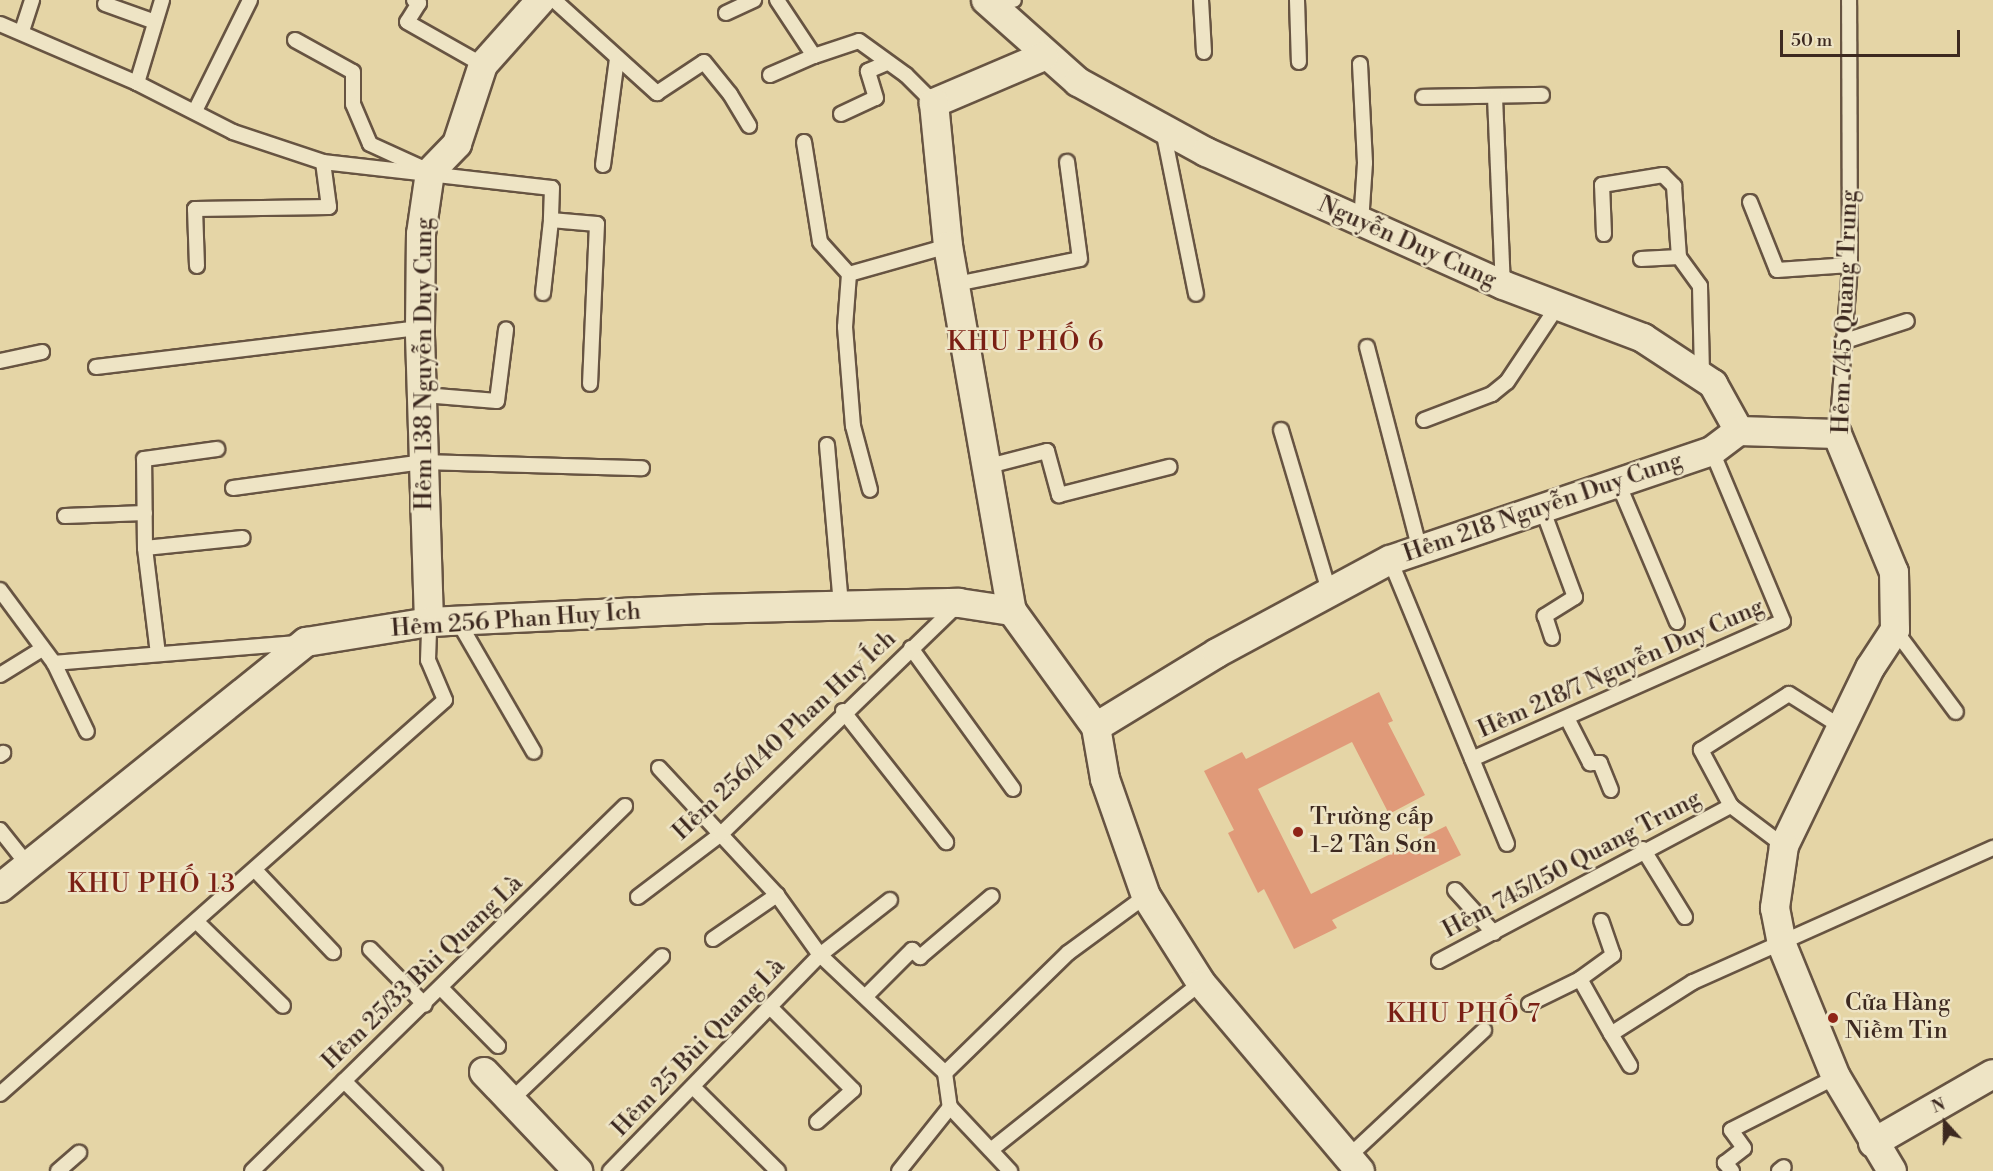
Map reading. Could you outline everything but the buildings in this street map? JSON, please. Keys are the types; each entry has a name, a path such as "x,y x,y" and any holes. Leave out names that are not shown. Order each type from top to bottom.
{"street":[{"path":"430,172 457,144 483,65 541,0"},
{"name":"Nguyễn Duy Cung","path":"997,1 1044,56 1078,82 1163,128 1361,225 1557,307 1643,338 1702,379 1713,384 1739,431"},
{"path":"1044,56 934,103 948,246 1012,611 1096,727 1115,811 1146,896 1201,983 1354,1164"},
{"name":"Hẻm 138 Nguyễn Duy Cung","path":"429,622 422,462 424,395 420,328 421,234 430,172"},
{"path":"1739,431 1837,434"},
{"name":"Hẻm 218 Nguyễn Duy Cung","path":"1096,727 1217,652 1419,546 1712,451 1739,431"},
{"name":"Hẻm 745 Quang Trung","path":"1837,434 1894,572 1895,630"},
{"name":"Hẻm 256 Phan Huy Ích","path":"0,888 306,642 429,622 841,605 958,603 1012,611"},
{"path":"1892,1171 1873,1143 1836,1077 1782,945 1775,908 1784,846 1845,729 1870,668 1895,630"},
{"path":"484,1072 578,1171"},
{"path":"1873,1143 1993,1074"}],"lane":[{"path":"22,32 33,0"},
{"path":"137,83 162,0"},
{"path":"195,111 250,0"},
{"path":"414,0 419,3 407,22 483,65"},
{"path":"554,0 657,93 704,62 730,94 748,126"},
{"path":"726,13 754,0"},
{"path":"777,0 814,56"},
{"path":"1201,0 1204,52"},
{"path":"1297,0 1299,62"},
{"name":"Hẻm 745 Quang Trung","path":"1837,434 1842,342 1850,265 1849,0"},
{"path":"105,4 155,22"},
{"path":"0,24 137,83 233,132 323,162 430,172 552,188 543,293"},
{"path":"295,40 352,72 353,104 370,144 430,172"},
{"path":"770,75 814,56 859,41 934,103"},
{"path":"603,165 617,58"},
{"path":"841,114 876,98 868,71 887,63"},
{"path":"1360,64 1365,163 1361,225"},
{"path":"1423,97 1542,95"},
{"path":"1495,97 1503,285"},
{"path":"1163,128 1196,294"},
{"path":"804,142 820,242 849,273 845,327 854,426 870,490"},
{"path":"197,266 195,209 329,207 323,162"},
{"path":"956,284 1080,259 1067,162"},
{"path":"1604,234 1602,184 1663,175 1674,186 1679,257 1700,286 1702,379"},
{"path":"1750,202 1765,250 1777,270 1850,265"},
{"path":"551,220 597,224 590,384"},
{"path":"849,273 948,246"},
{"path":"1641,260 1679,257"},
{"path":"1424,420 1492,394 1507,382 1557,307"},
{"path":"1842,342 1907,321"},
{"path":"96,367 420,328"},
{"path":"424,395 497,401 506,330"},
{"path":"1366,347 1419,546"},
{"path":"0,361 42,352"},
{"path":"1281,430 1330,594"},
{"path":"827,445 841,605"},
{"path":"158,654 145,548 144,459 217,449"},
{"name":"Hẻm 218/7 Nguyễn Duy Cung","path":"1472,759 1784,621 1712,451"},
{"path":"985,467 1047,452 1059,495 1169,467"},
{"path":"233,488 422,462 642,468"},
{"path":"1618,483 1677,621"},
{"path":"1542,507 1575,597 1545,616 1552,638"},
{"path":"65,516 145,513"},
{"path":"145,548 242,538"},
{"path":"1390,560 1507,844"},
{"path":"0,590 42,650 54,663 87,732"},
{"name":"Hẻm 256/140 Phan Huy Ích","path":"638,897 721,834 843,711 958,603"},
{"path":"458,621 534,752"},
{"path":"0,1094 256,871 362,770 445,700 428,660 429,622"},
{"path":"1895,630 1956,712"},
{"path":"54,663 306,642"},
{"path":"911,648 1013,789"},
{"path":"0,675 42,650"},
{"path":"1731,806 1701,750 1789,694 1845,729"},
{"path":"843,711 945,842"},
{"path":"1567,718 1590,763 1600,763 1611,790"},
{"path":"659,768 777,896 820,955 867,995 945,1073 950,1107 992,1149 1010,1171"},
{"name":"Hẻm 25/33 Bùi Quang Là","path":"252,1171 442,989 625,806"},
{"name":"Hẻm 745/150 Quang Trung","path":"1439,961 1494,933 1643,849 1731,806 1784,846"},
{"path":"0,830 27,864"},
{"path":"1611,1034 1693,982 1782,945 1993,848"},
{"path":"1643,849 1685,917"},
{"path":"256,871 333,952"},
{"path":"1455,890 1494,933"},
{"path":"713,939 777,896"},
{"path":"867,995 912,950 920,957 992,896"},
{"path":"945,1073 1068,952 1146,896"},
{"name":"Hẻm 25 Bùi Quang Là","path":"610,1171 694,1088 820,955 890,900"},
{"path":"1529,1004 1580,979 1613,955 1601,921"},
{"path":"197,922 283,1006"},
{"path":"370,949 424,1005"},
{"path":"510,1101 662,956"},
{"path":"1580,979 1630,1066"},
{"path":"992,1149 1201,983"},
{"path":"442,989 498,1046"},
{"path":"771,1008 853,1090 817,1122"},
{"path":"1354,1164 1484,1030"},
{"path":"1732,1171 1725,1163 1744,1148 1731,1130 1836,1077"},
{"path":"344,1082 435,1171"},
{"path":"694,1088 778,1171"},
{"path":"898,1171 950,1107"},
{"path":"58,1171 80,1153"}],"place":[{"name":"Trường cấp 1-2 Tân Sơn","path":"1298,832"},
{"name":"Cửa Hàng Niềm Tin","path":"1833,1018"}],"district":[{"name":"KHU PHỐ 6","path":"1026,343"},
{"name":"KHU PHỐ 13","path":"152,885"},
{"name":"KHU PHỐ 7","path":"1464,1015"}]}
